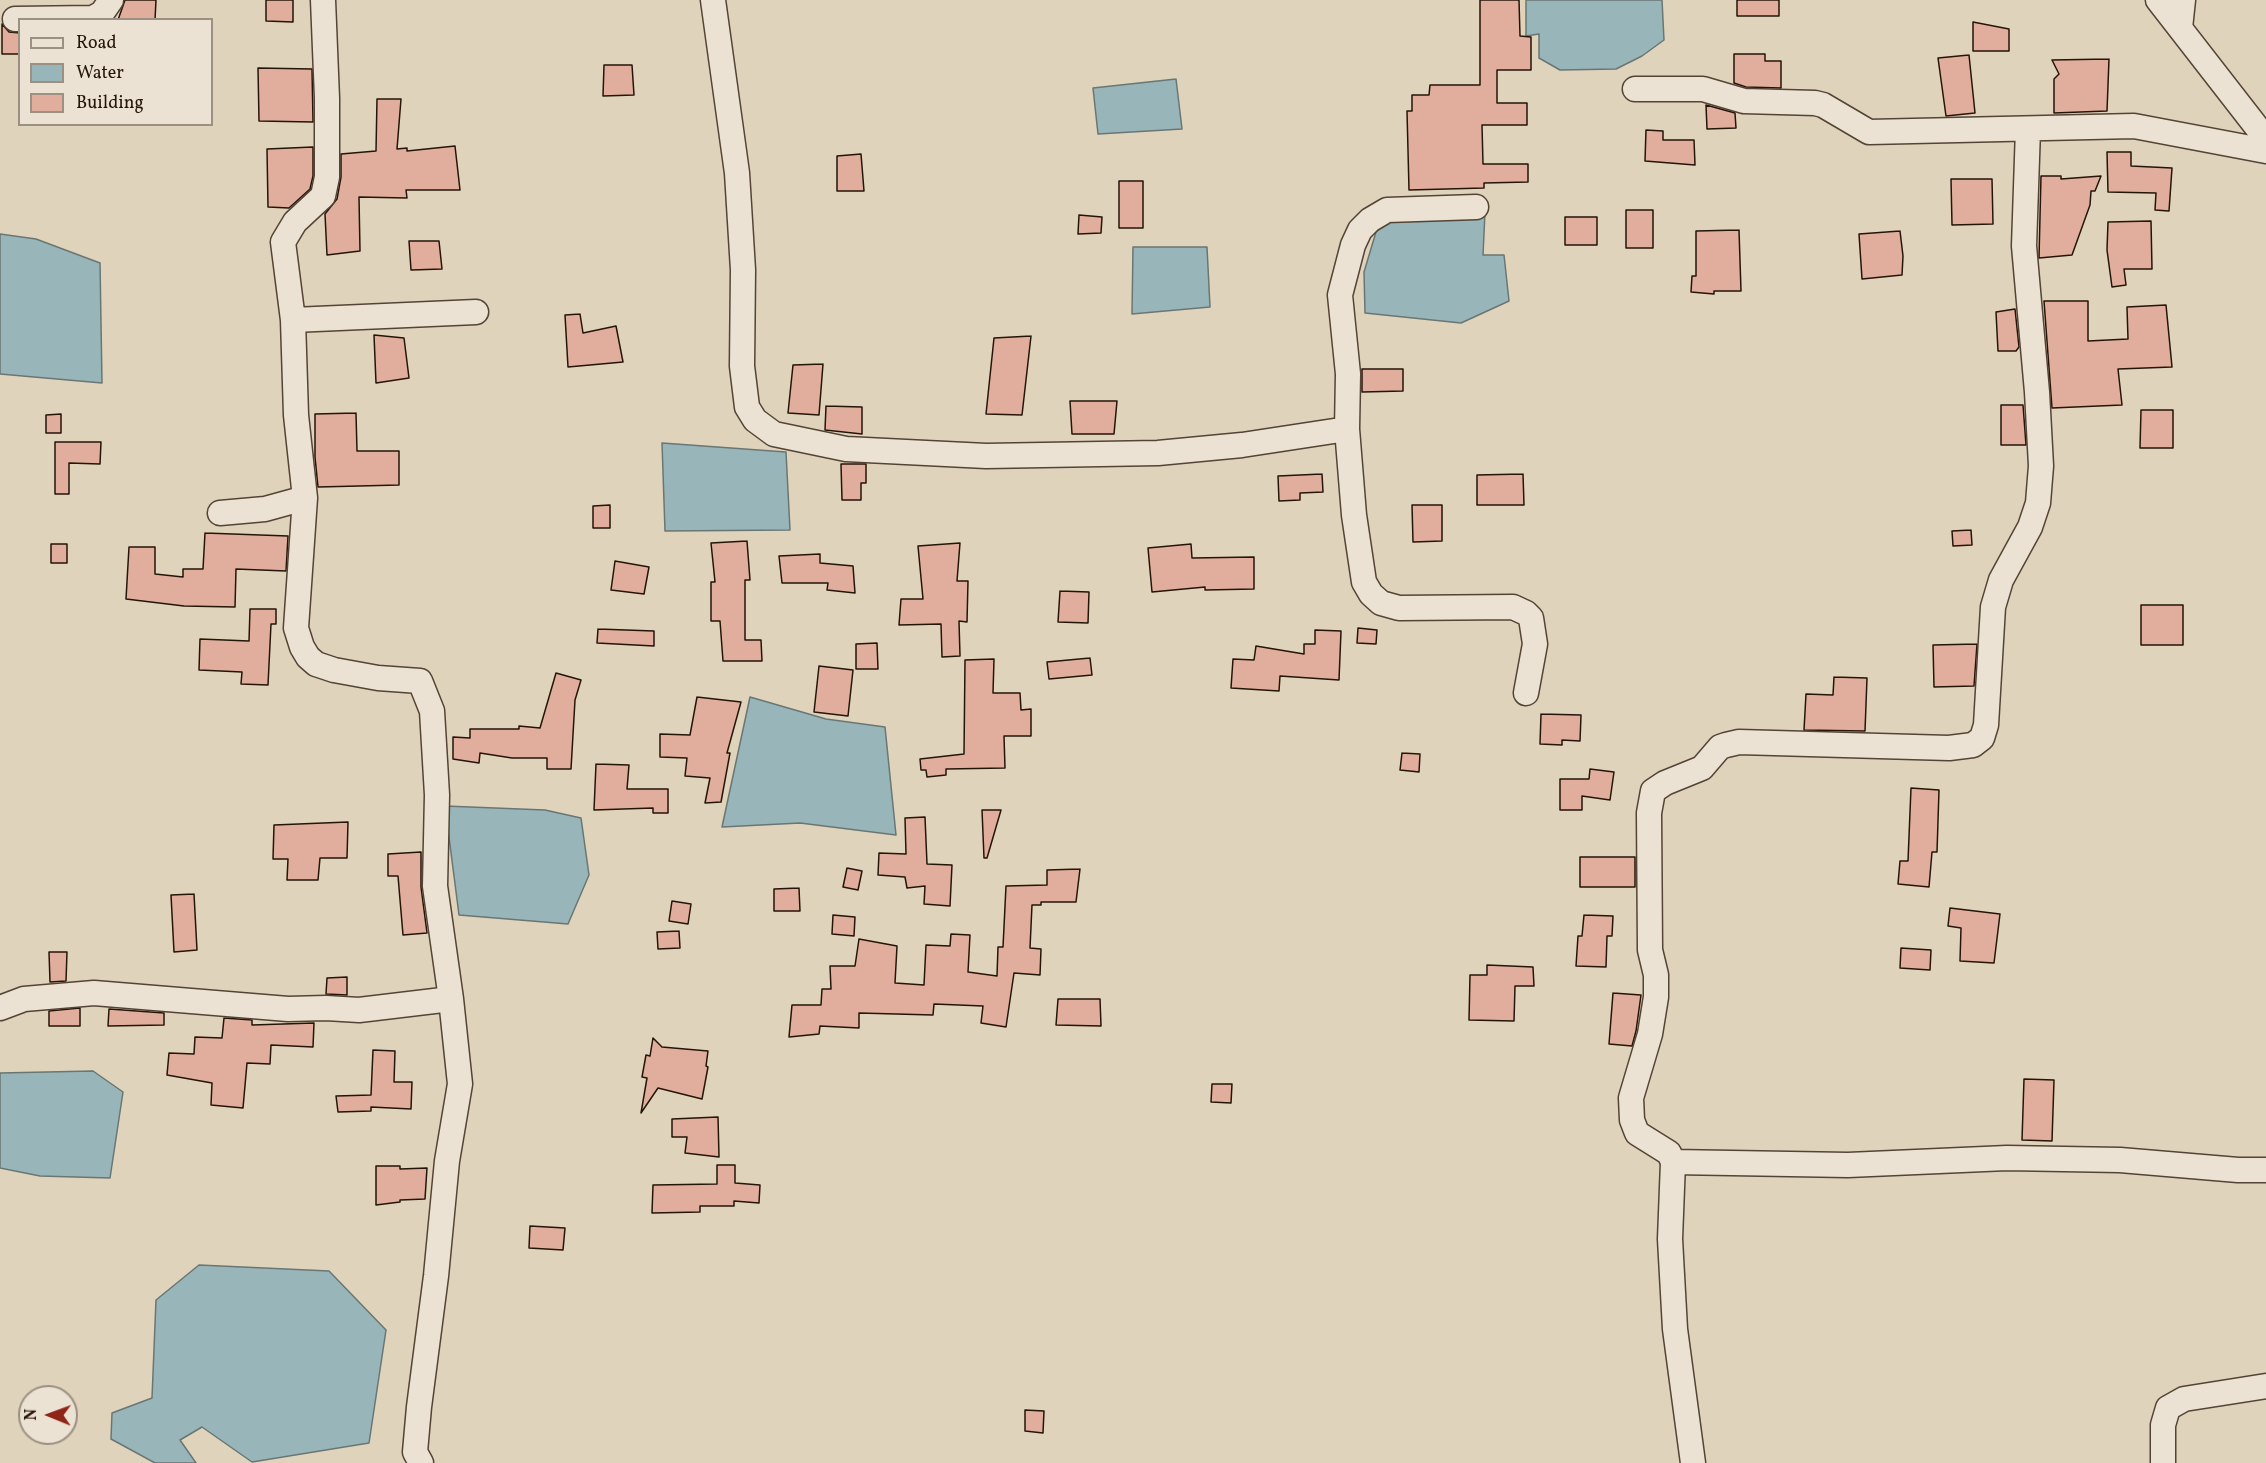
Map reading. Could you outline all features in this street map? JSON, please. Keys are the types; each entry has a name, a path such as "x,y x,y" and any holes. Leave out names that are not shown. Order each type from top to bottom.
{"street":[{"path":"93,18 102,13 111,0"},
{"path":"323,0 327,177 323,196 295,222 283,242 293,320 296,415 305,498 296,628 308,657 316,664 334,670 378,678 420,681 432,711 437,795 435,886 460,1084 447,1161 436,1276 419,1407 415,1452 421,1463"},
{"path":"713,0 736,173 743,270 741,366 747,407 755,420 774,434 846,449 986,456 1158,453 1242,445 1347,429"},
{"path":"2158,0 2266,139"},
{"path":"2180,28 2183,0"},
{"path":"1635,88 1703,89 1744,101 1822,105 1869,132 2134,126 2266,151"},
{"path":"1693,1463 1675,1329 1671,1239 1673,1162 1669,1153 1637,1132 1632,1120 1631,1098 1650,1034 1656,997 1656,975 1650,950 1649,813 1653,791 1665,783 1702,768 1720,747 1726,744 1739,742 1949,748 1973,745 1982,738 1986,725 1993,607 2001,580 2030,526 2038,503 2041,466 2024,246 2028,129"},
{"path":"1476,207 1388,210 1370,220 1360,230 1353,245 1340,295 1348,374 1347,429 1354,515 1364,582 1371,594 1381,603 1399,608 1513,607 1531,618 1535,644 1526,693"},
{"path":"293,320 476,312"},
{"path":"220,513 265,510 305,498"},
{"path":"0,1008 24,999 94,993 288,1009 359,1010 451,999"},
{"path":"1673,1162 1848,1165 2007,1158 2120,1160 2238,1170 2266,1170"},
{"path":"2163,1463 2163,1425 2168,1408 2184,1399 2266,1386"}],"water":[{"path":"1526,0 1662,0 1664,40 1642,56 1616,69 1560,70 1539,58 1539,34 1526,36"},
{"path":"1176,79 1182,129 1098,134 1093,88"},
{"path":"1485,212 1483,255 1504,255 1509,301 1461,323 1365,313 1364,272 1376,232 1393,216"},
{"path":"0,234 36,239 100,263 102,383 0,374"},
{"path":"1133,247 1207,247 1210,307 1132,314"},
{"path":"662,443 786,452 790,530 665,531"},
{"path":"750,697 826,719 885,727 896,835 800,823 722,827"},
{"path":"445,806 545,810 581,818 589,875 568,924 459,915"},
{"path":"93,1071 123,1092 110,1178 40,1176 0,1168 0,1073"},
{"path":"199,1265 329,1271 386,1330 369,1443 252,1462 202,1427 180,1440 196,1463 155,1463 111,1439 112,1413 152,1398 156,1300"}],"building":[{"path":"125,0 156,0 155,18 119,18"},
{"path":"266,0 293,0 293,22 266,21"},
{"path":"1480,0 1519,0 1520,36 1531,37 1531,70 1497,70 1497,103 1527,103 1527,125 1482,125 1483,164 1528,164 1528,182 1484,183 1484,188 1409,190 1407,111 1412,111 1412,95 1429,95 1430,85 1480,85"},
{"path":"1737,0 1779,0 1779,16 1737,16"},
{"path":"1973,22 2009,29 2009,51 1973,51"},
{"path":"2,24 9,32 18,33 18,54 2,54"},
{"path":"1734,54 1765,54 1765,61 1781,61 1781,88 1746,87 1734,83"},
{"path":"1969,55 1975,113 1946,116 1938,58"},
{"path":"2109,59 2107,111 2054,113 2054,79 2059,74 2052,60"},
{"path":"604,65 632,65 634,95 603,96"},
{"path":"258,68 312,69 313,122 259,121"},
{"path":"377,99 401,99 397,149 407,148 407,151 455,146 460,190 406,190 407,198 359,197 360,251 327,255 325,214 337,199 341,177 341,154 376,151"},
{"path":"1706,105 1735,113 1736,128 1707,129"},
{"path":"1646,130 1663,131 1663,140 1694,140 1695,165 1645,161"},
{"path":"313,147 313,176 310,189 289,208 268,207 267,149"},
{"path":"2107,152 2131,152 2131,166 2172,168 2169,211 2155,210 2156,193 2108,192"},
{"path":"861,154 864,191 837,191 837,156"},
{"path":"2041,176 2061,176 2061,179 2101,176 2095,191 2091,191 2090,205 2072,255 2039,258"},
{"path":"1951,179 1992,179 1993,224 1952,225"},
{"path":"1119,181 1143,181 1143,228 1119,228"},
{"path":"1626,210 1653,210 1653,248 1626,248"},
{"path":"1079,215 1102,217 1101,233 1078,234"},
{"path":"1565,217 1597,217 1597,245 1565,245"},
{"path":"2151,221 2152,269 2124,269 2126,285 2112,287 2107,250 2108,222"},
{"path":"1739,230 1741,291 1714,291 1714,294 1691,292 1692,276 1696,276 1696,231"},
{"path":"1900,231 1903,256 1902,275 1862,279 1859,234"},
{"path":"409,241 439,241 442,269 411,270"},
{"path":"2044,301 2088,301 2088,341 2128,339 2127,307 2166,305 2172,367 2118,369 2122,405 2052,408"},
{"path":"2015,309 2019,347 2016,351 1998,351 1996,312"},
{"path":"580,314 583,333 616,326 623,362 568,367 565,315"},
{"path":"374,335 404,338 409,378 376,383"},
{"path":"1031,336 1022,415 986,414 994,338"},
{"path":"823,364 819,415 788,413 793,365"},
{"path":"1362,369 1403,369 1403,391 1362,392"},
{"path":"1070,401 1117,401 1114,434 1072,434"},
{"path":"2001,405 2023,405 2026,445 2001,445"},
{"path":"826,406 862,407 862,434 825,430"},
{"path":"2141,410 2173,410 2173,448 2140,448"},
{"path":"356,413 357,451 399,451 399,485 318,487 315,414"},
{"path":"61,414 61,433 46,433 46,415"},
{"path":"55,442 101,442 100,464 69,463 69,494 55,494"},
{"path":"841,464 866,464 866,483 861,483 861,500 842,500"},
{"path":"1322,474 1323,492 1300,493 1300,500 1279,501 1278,476"},
{"path":"1523,474 1524,505 1477,505 1477,475"},
{"path":"610,505 610,528 593,528 593,506"},
{"path":"1412,505 1442,505 1442,541 1413,542"},
{"path":"1971,530 1972,545 1953,546 1952,531"},
{"path":"205,533 288,536 286,571 236,569 235,607 184,606 126,599 129,547 155,547 155,574 183,577 183,569 203,569"},
{"path":"747,541 750,580 745,580 745,640 761,640 762,661 723,661 720,621 711,621 711,582 715,582 711,543"},
{"path":"960,543 957,581 968,581 967,622 959,621 960,656 942,657 941,624 899,625 901,599 923,599 918,546"},
{"path":"51,544 67,544 67,563 51,563"},
{"path":"1191,544 1192,558 1254,557 1254,589 1205,590 1205,587 1152,592 1148,548"},
{"path":"820,554 820,563 853,566 855,593 827,590 828,583 782,583 779,556"},
{"path":"615,561 649,567 644,594 611,590"},
{"path":"1060,591 1089,592 1088,623 1058,622"},
{"path":"2141,605 2183,605 2183,645 2141,645"},
{"path":"250,609 276,609 276,624 271,624 268,685 241,684 242,672 199,670 200,639 249,641"},
{"path":"1358,628 1377,630 1376,644 1357,643"},
{"path":"598,629 654,631 654,646 597,643"},
{"path":"1315,630 1341,631 1339,680 1280,676 1279,691 1231,688 1233,659 1254,660 1256,646 1304,654 1304,644 1315,644"},
{"path":"877,643 878,669 856,669 856,644"},
{"path":"1977,644 1974,686 1934,687 1933,645"},
{"path":"1090,658 1092,675 1049,679 1047,662"},
{"path":"994,659 993,693 1020,693 1021,710 1031,709 1031,736 1004,736 1005,768 946,769 946,775 927,777 926,770 921,770 920,759 964,754 965,660"},
{"path":"819,666 853,670 848,716 814,712"},
{"path":"556,673 581,680 575,700 571,769 547,769 547,758 512,758 480,753 479,763 453,759 453,737 470,738 470,729 519,729 519,726 540,728"},
{"path":"1834,677 1867,678 1865,731 1804,730 1806,694 1833,695"},
{"path":"697,697 741,702 727,753 730,753 721,802 705,803 710,778 685,776 687,758 660,757 660,734 690,735"},
{"path":"1541,714 1581,715 1580,741 1562,740 1562,745 1540,744"},
{"path":"1402,753 1420,754 1419,772 1400,770"},
{"path":"596,764 629,765 627,789 668,789 668,813 653,813 653,808 594,810"},
{"path":"1590,769 1614,772 1610,800 1582,796 1582,810 1560,810 1560,779 1589,779"},
{"path":"1911,788 1939,790 1937,852 1932,852 1929,887 1898,884 1900,861 1908,861"},
{"path":"982,810 1001,810 987,858 984,858"},
{"path":"925,817 927,864 952,865 950,906 924,904 925,886 907,888 905,877 878,875 879,853 906,854 905,818"},
{"path":"348,822 347,858 320,858 318,880 287,880 288,859 273,859 274,825"},
{"path":"421,852 421,887 427,933 403,935 398,876 388,876 388,854"},
{"path":"1580,857 1635,857 1635,887 1580,887"},
{"path":"847,868 862,871 858,890 843,887"},
{"path":"1080,869 1076,902 1041,902 1041,905 1032,905 1030,948 1041,949 1040,975 1014,973 1006,1027 981,1023 983,1006 934,1004 933,1015 859,1013 859,1028 820,1026 819,1034 789,1037 792,1005 821,1005 822,989 831,989 830,966 855,966 859,939 897,946 895,983 924,985 926,945 950,946 951,934 970,935 968,972 997,976 998,947 1003,947 1006,886 1047,885 1047,870"},
{"path":"799,888 800,911 774,911 774,889"},
{"path":"194,894 197,950 174,952 171,895"},
{"path":"672,901 691,904 688,924 669,921"},
{"path":"1950,908 2000,914 1994,963 1960,961 1961,928 1948,926"},
{"path":"833,915 855,917 854,936 832,934"},
{"path":"1584,915 1613,916 1612,936 1607,936 1606,967 1576,966 1578,936 1582,936"},
{"path":"679,931 680,948 658,949 657,932"},
{"path":"1901,948 1931,950 1930,970 1900,968"},
{"path":"49,952 67,952 66,981 50,982"},
{"path":"1487,965 1533,967 1534,986 1515,986 1514,1021 1469,1020 1470,975 1487,975"},
{"path":"347,977 347,995 326,994 327,978"},
{"path":"1613,993 1641,995 1632,1046 1609,1044"},
{"path":"1058,999 1100,999 1101,1026 1056,1025"},
{"path":"80,1008 80,1026 49,1026 49,1011"},
{"path":"109,1009 164,1013 164,1025 108,1026"},
{"path":"224,1018 252,1020 252,1025 314,1023 313,1047 271,1045 270,1064 247,1063 243,1108 211,1105 212,1083 167,1075 169,1053 194,1054 195,1037 222,1038"},
{"path":"653,1038 662,1047 708,1051 706,1066 708,1067 702,1099 658,1088 641,1113 647,1078 642,1077 646,1055 650,1056"},
{"path":"373,1050 395,1051 394,1082 412,1082 411,1109 371,1107 371,1111 338,1112 336,1096 371,1095"},
{"path":"2024,1079 2054,1080 2052,1141 2022,1140"},
{"path":"1212,1084 1232,1084 1231,1103 1211,1102"},
{"path":"718,1117 719,1157 685,1153 687,1137 672,1137 672,1119"},
{"path":"717,1165 735,1165 735,1183 760,1185 759,1203 734,1201 734,1206 700,1206 700,1212 652,1213 653,1185 717,1184"},
{"path":"376,1166 400,1166 400,1169 427,1168 425,1199 400,1200 400,1202 376,1205"},
{"path":"530,1226 565,1228 563,1250 529,1248"},
{"path":"1025,1410 1044,1411 1043,1433 1025,1431"}]}
